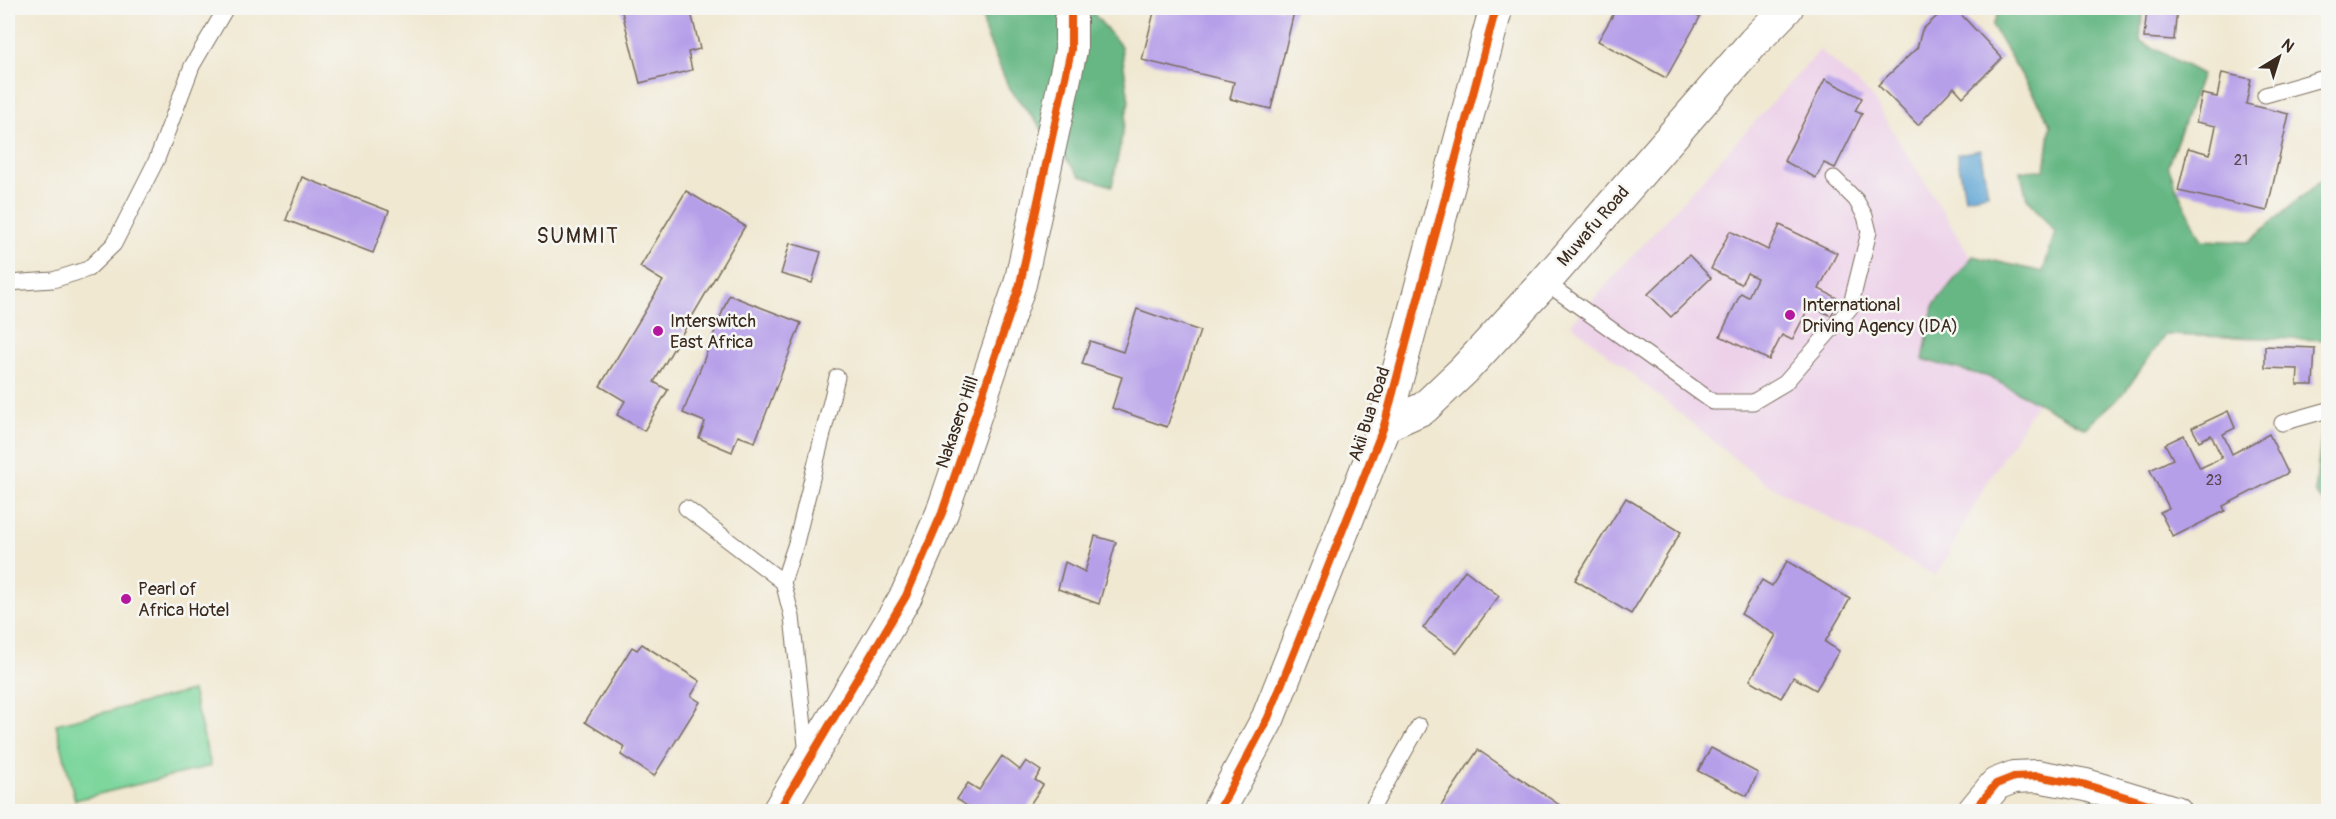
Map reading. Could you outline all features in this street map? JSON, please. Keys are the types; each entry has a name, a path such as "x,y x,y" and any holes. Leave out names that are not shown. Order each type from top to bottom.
{"street":[{"name":"Nakasero Hill","path":"778,812 906,596 942,513 1020,284 1071,50 1071,8"},
{"name":"Akii Bua Road","path":"1218,812 1268,718 1384,426 1496,8"},
{"name":"Muwafu Road","path":"1384,426 1424,408 1464,370 1545,282 1754,42 1787,8"},
{"path":"1973,812 1996,784 2014,777 2037,776 2086,785 2175,812"}],"lane":[{"path":"8,283 53,280 88,269 114,244 157,159 192,66 226,8"},
{"path":"2265,95 2328,77"},
{"path":"1545,282 1713,402 1753,402 1785,383 1850,308 1869,232 1865,216 1856,200 1834,178"},
{"path":"808,763 792,617 783,582 796,543 837,377"},
{"path":"2282,423 2328,410"},
{"path":"686,508 783,582"},
{"path":"1370,812 1419,726"}],"shaded area":[{"path":"1820,50 1870,94 2049,384 1988,481 1936,576 1762,481 1571,324"}],"green space":[{"path":"982,8 1089,8 1121,46 1129,101 1112,186 1080,176 1009,88 985,32"},
{"path":"2000,8 2143,8 2140,41 2202,74 2168,165 2202,240 2248,242 2322,180 2328,183 2328,340 2165,335 2124,393 2085,428 1989,377 1923,360 1933,306 1973,256 2043,272 2055,232 2027,198 2020,171 2045,170 2051,124 1992,26"},
{"path":"2328,401 2328,507 2315,493 2325,403"},
{"path":"192,691 211,766 75,800 56,724"}],"water":[{"path":"1980,150 1988,194 1965,198 1957,154"}],"building":[{"path":"621,8 690,8 700,49 688,52 692,70 640,83"},
{"path":"1155,8 1295,8 1271,109 1230,99 1234,82 1142,60"},
{"path":"1617,8 1683,8 1700,17 1666,78 1598,41"},
{"path":"1946,8 1955,8 2002,58 1963,97 1954,87 1918,125 1878,85 1917,48 1922,30"},
{"path":"2147,8 2177,8 2174,40 2144,38"},
{"path":"2222,73 2251,79 2246,104 2289,114 2267,211 2178,191 2188,148 2210,154 2216,126 2196,122 2202,94 2217,97"},
{"path":"1825,79 1862,98 1855,111 1862,114 1835,168 1824,163 1816,178 1784,161"},
{"path":"302,177 389,211 373,253 286,220"},
{"name":"Interswitch East Africa","path":"686,191 745,226 654,382 668,390 644,431 617,415 625,401 600,386 663,281 640,267"},
{"path":"1780,225 1837,253 1819,289 1839,299 1831,316 1810,305 1792,340 1782,335 1769,360 1720,336 1741,293 1748,297 1757,278 1747,273 1741,284 1711,269 1730,231 1768,250"},
{"path":"790,243 821,252 812,283 781,274"},
{"path":"1689,255 1711,278 1671,317 1648,294"},
{"path":"729,295 801,323 755,442 738,436 732,452 699,438 705,422 683,413"},
{"path":"1137,309 1200,331 1167,427 1112,408 1122,377 1082,364 1090,341 1123,352"},
{"path":"2265,346 2315,348 2313,385 2297,385 2298,369 2265,368"},
{"path":"2228,411 2235,428 2223,434 2232,454 2269,434 2288,473 2223,506 2225,511 2173,537 2160,512 2169,508 2150,470 2173,459 2165,444 2184,435 2200,468 2222,458 2211,435 2199,441 2192,428"},
{"path":"1626,498 1681,532 1631,614 1575,580"},
{"path":"1095,536 1116,542 1099,604 1058,589 1065,562 1085,572"},
{"path":"1787,561 1850,599 1825,642 1839,651 1816,690 1793,677 1781,698 1750,680 1776,635 1741,614 1762,580 1772,586"},
{"path":"1465,570 1499,596 1457,653 1423,628"},
{"path":"642,644 700,681 691,696 700,702 654,776 621,755 625,747 585,722 632,647 637,650"},
{"path":"1711,748 1758,773 1747,796 1698,771"},
{"path":"1478,750 1570,812 1437,812"},
{"path":"1002,756 1020,770 1026,761 1041,771 1035,780 1043,785 1025,812 963,812 967,806 957,799 968,783 979,790"}],"cycle path":[{"path":"778,812 906,596 942,513 1020,284 1071,50 1071,8"},
{"path":"1218,812 1268,718 1384,426 1496,8"},
{"path":"1973,812 1996,784 2014,777 2037,776 2086,785 2175,812"}],"place":[{"name":"International Driving Agency (IDA)","path":"1790,315"},
{"name":"Interswitch East Africa","path":"658,331"},
{"name":"Pearl of Africa Hotel","path":"126,599"}],"district":[{"name":"SUMMIT","path":"578,236"}]}
